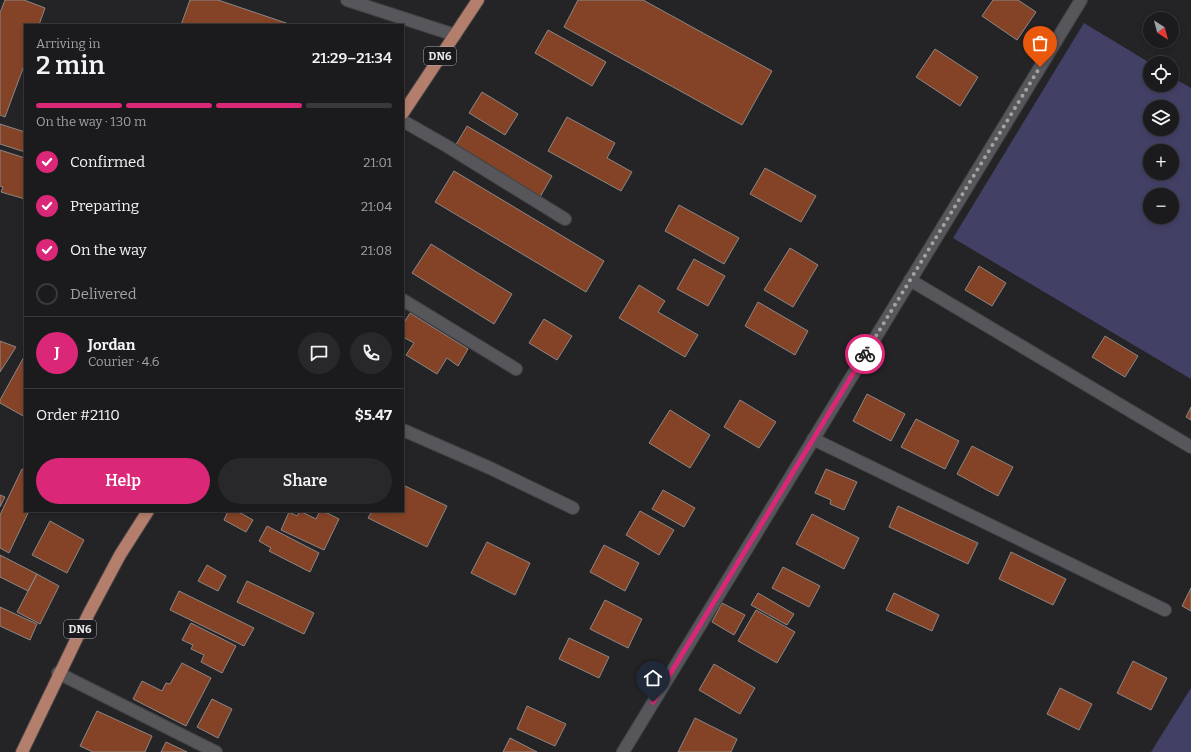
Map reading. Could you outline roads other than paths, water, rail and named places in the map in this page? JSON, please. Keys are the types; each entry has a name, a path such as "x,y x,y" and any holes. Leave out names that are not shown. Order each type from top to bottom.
{"main road":[{"name":"DN6","path":"404,112 478,0"},
{"name":"DN6","path":"22,752 58,673 88,613 120,555 147,512"}],"street":[{"path":"347,0 455,35"},
{"path":"623,752 1081,0"},
{"path":"404,122 565,219"},
{"path":"910,280 1191,447"},
{"path":"404,301 516,369"},
{"path":"404,430 490,468 573,508"},
{"path":"813,439 1165,610"},
{"path":"58,673 216,752"}]}
